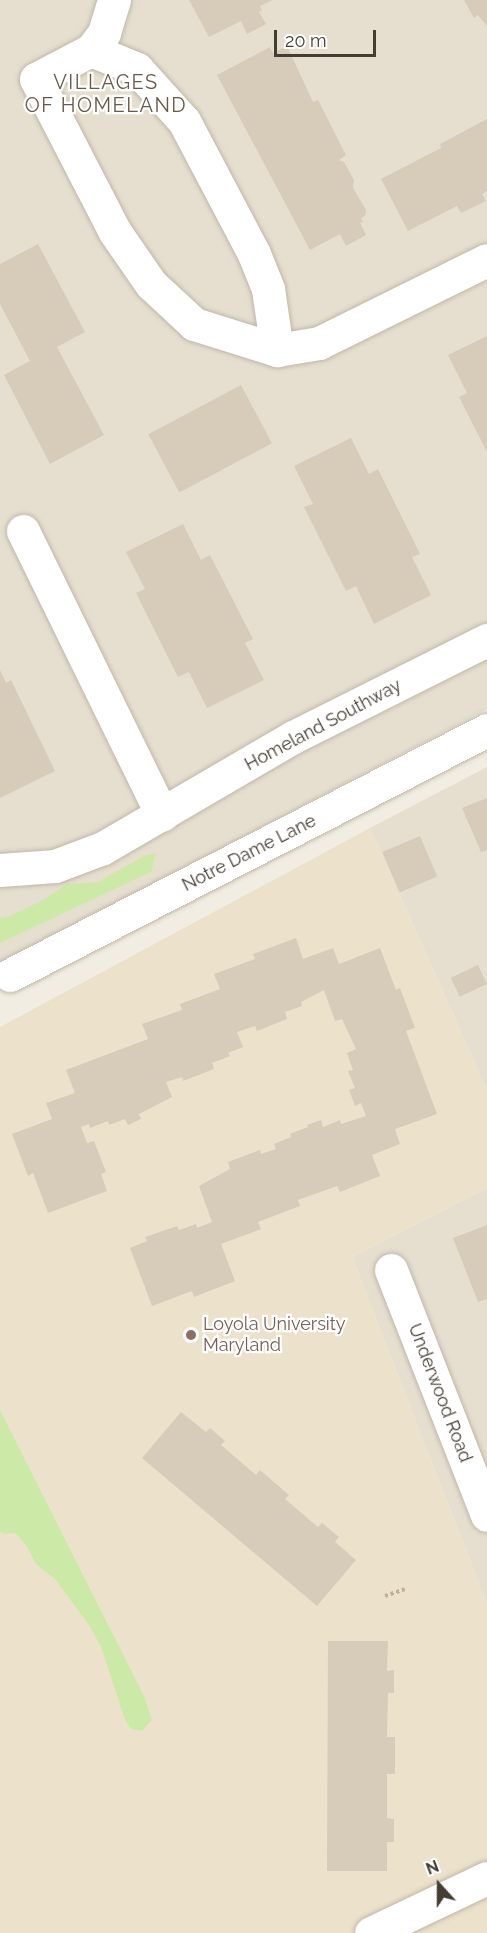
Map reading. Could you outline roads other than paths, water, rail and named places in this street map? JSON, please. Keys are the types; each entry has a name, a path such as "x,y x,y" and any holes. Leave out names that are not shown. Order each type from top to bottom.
{"street":[{"path":"114,0 104,33 91,50 36,79 115,232 151,284 194,324 277,350 319,343 487,260"},
{"path":"91,50 137,69 184,121 254,254 268,289 277,350"},
{"path":"23,531 162,815"},
{"name":"Homeland Southway","path":"0,870 55,866 103,848 293,737 487,640"},
{"name":"Notre Dame Lane","path":"10,975 487,730"},
{"name":"Underwood Road","path":"392,1270 487,1515"},
{"path":"371,1933 487,1878"}],"place":[{"name":"Loyola University Maryland","path":"191,1335"}],"district":[{"name":"VILLAGES OF HOMELAND","path":"106,94"}]}
